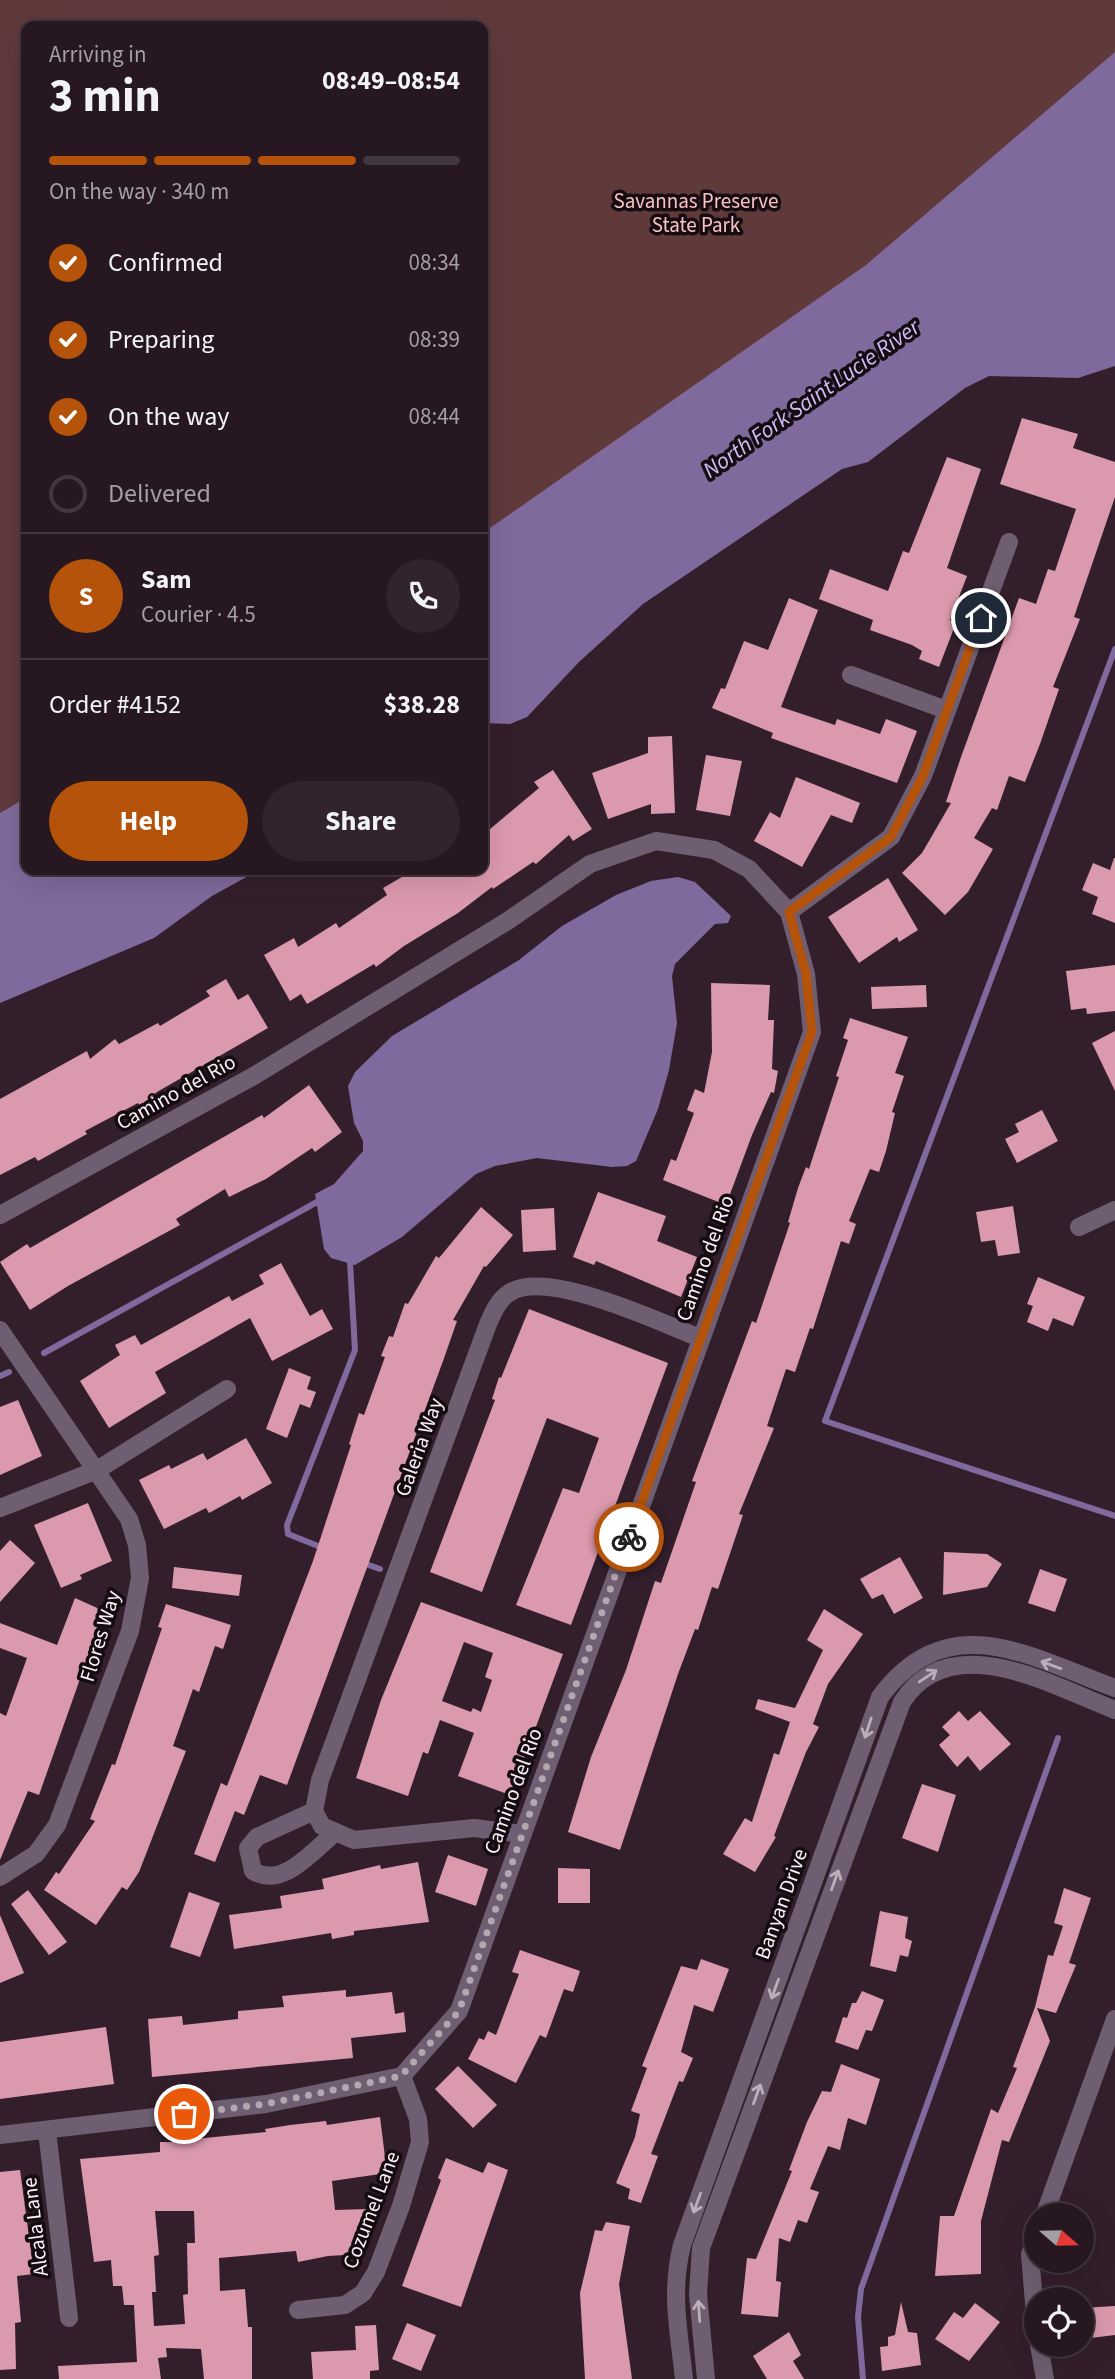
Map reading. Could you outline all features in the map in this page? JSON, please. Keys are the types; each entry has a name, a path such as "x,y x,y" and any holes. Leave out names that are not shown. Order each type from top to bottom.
{"street":[{"path":"789,912 891,837 923,776 1009,542"},
{"path":"851,675 946,709"},
{"name":"Camino del Rio","path":"0,1215 252,1077 506,922 590,864 656,841 714,850 749,869 789,912 806,974 812,1032 459,2011 401,2076"},
{"path":"1079,1227 1115,1210"},
{"name":"Galeria Way","path":"314,1811 324,1767 483,1338 501,1300 518,1288 552,1286 701,1338"},
{"name":"Flores Way","path":"0,1330 97,1469 134,1533 140,1578 135,1614 57,1825 36,1854 0,1877"},
{"path":"0,1508 97,1469 227,1389"},
{"name":"Banyan Drive","path":"684,2379 674,2299 680,2255 874,1710 884,1692 900,1672 925,1655 950,1645 966,1643 1014,1651 1107,1685"},
{"name":"Banyan Drive","path":"706,2379 698,2294 701,2248 901,1705 913,1688 936,1670 966,1664 1009,1670 1115,1710"},
{"path":"1092,1701 1107,1685"},
{"path":"884,1692 901,1705"},
{"path":"335,1833 290,1870 274,1878 264,1877 253,1871 248,1848 257,1837 314,1811 322,1826 354,1840 474,1828 522,1834"},
{"path":"788,1953 806,1960"},
{"path":"1049,2203 1115,2018"},
{"path":"0,2135 266,2104 401,2076"},
{"name":"Cozumel Lane","path":"298,2310 345,2305 363,2292 376,2272 401,2206 420,2142 418,2119 401,2076"},
{"name":"Alcala Lane","path":"47,2131 69,2318"},
{"path":"680,2255 701,2248"},
{"path":"1041,2357 1045,2379"}],"green space":[{"name":"Savannas Preserve State Park","path":"0,0 1115,0 1115,160 488,624 488,21 21,21 21,875 0,894"}],"water":[{"name":"North Fork Saint Lucie River","path":"1115,52 1115,366 1078,378 989,376 965,388 868,462 842,469 643,604 579,662 527,717 510,724 488,723 488,530 866,265"},
{"path":"21,801 21,875 250,875 212,896 154,938 0,1003 0,813"},
{"path":"678,877 695,882 731,916 728,923 715,924 675,964 672,976 677,1023 669,1070 658,1109 636,1161 627,1166 612,1167 537,1158 495,1166 476,1174 402,1237 355,1265 331,1258 324,1249 315,1194 334,1184 363,1151 363,1141 354,1123 348,1086 355,1072 392,1036 519,960 562,926 616,895 651,881"}],"building":[{"path":"1022,418 1078,434 1073,448 1115,462 1115,497 1074,617 1080,619 1053,687 1059,689 1025,782 1009,776 997,810 992,808 974,838 993,849 968,892 945,915 902,873 922,853 951,803 946,802 1019,598 1036,604 1048,569 1055,571 1076,509 1000,484"},
{"path":"947,457 981,469 947,568 967,576 950,620 956,623 939,667 919,659 922,651 912,645 870,630 873,620 819,599 830,569 888,591 903,551 909,553"},
{"path":"789,598 818,610 781,707 835,725 837,719 880,734 886,719 917,731 897,783 771,738 773,733 712,708 721,688 725,689 744,641 768,650"},
{"path":"672,736 675,813 651,814 651,804 608,819 592,773 648,753 648,737"},
{"path":"706,755 742,761 730,816 696,810"},
{"path":"553,770 592,829 573,841 569,835 536,864 533,862 493,889 492,887 458,913 404,946 376,967 374,964 307,1004 301,994 290,1001 264,955 294,938 298,947 336,923 339,928 387,895 383,888 405,875 488,875 488,831 539,788 534,782"},
{"path":"796,777 860,803 852,823 831,815 802,867 754,841 770,812 780,818"},
{"path":"1114,858 1115,923 1092,914 1098,897 1082,890 1093,863 1110,870"},
{"path":"888,878 918,930 899,942 897,937 859,963 828,917"},
{"path":"1115,965 1115,1011 1087,1014 1086,1008 1071,1010 1066,971"},
{"path":"226,979 238,1000 248,994 268,1028 157,1092 140,1106 138,1103 85,1131 87,1134 38,1161 35,1157 0,1175 0,1099 87,1051 90,1059 115,1039 119,1044 158,1023 160,1026 210,996 206,991"},
{"path":"711,983 770,985 768,1020 774,1020 772,1069 778,1071 774,1093 771,1092 752,1135 726,1205 663,1180 671,1159 676,1161 694,1113 687,1110 695,1089 704,1093 712,1052"},
{"path":"926,985 927,1007 872,1009 871,987"},
{"path":"850,1018 908,1037 895,1073 904,1076 892,1112 895,1113 886,1151 879,1172 870,1169 849,1221 856,1224 849,1244 841,1241 813,1329 810,1328 795,1372 786,1369 767,1426 774,1428 739,1514 743,1515 718,1589 712,1587 698,1630 695,1629 678,1674 620,1850 568,1832 591,1757 626,1670 655,1581 661,1583 696,1482 692,1481 752,1321 756,1323 790,1223 788,1222 798,1188 806,1167 809,1169 839,1077 836,1076 848,1040 843,1038"},
{"path":"1115,1031 1115,1091 1092,1043"},
{"path":"309,1085 342,1132 315,1152 312,1148 266,1179 229,1197 225,1189 176,1219 180,1225 68,1286 30,1310 0,1262 27,1244 30,1248 262,1115 264,1118"},
{"path":"1042,1110 1058,1141 1017,1163 1005,1139 1019,1132 1015,1124"},
{"path":"598,1192 666,1216 657,1241 697,1257 681,1297 596,1261 594,1265 573,1257"},
{"path":"1013,1206 1020,1253 998,1256 995,1240 981,1242 976,1212"},
{"path":"481,1207 513,1235 486,1267 484,1266 453,1320 457,1321 443,1361 287,1785 260,1775 244,1815 235,1811 215,1862 194,1854 221,1783 227,1786 313,1561 359,1413 364,1415 385,1357 381,1356 389,1336 393,1337 405,1303 408,1304 436,1256 439,1258"},
{"path":"554,1208 556,1250 523,1252 521,1210"},
{"path":"281,1263 310,1316 322,1309 333,1329 272,1361 250,1318 155,1372 166,1393 109,1428 80,1381 120,1355 115,1345 135,1335 141,1345 229,1296 232,1301 264,1284 259,1275"},
{"path":"1038,1277 1085,1297 1073,1326 1053,1318 1048,1331 1027,1322 1033,1306 1027,1304"},
{"path":"529,1309 668,1363 571,1625 516,1605 563,1488 579,1493 599,1438 547,1418 482,1592 430,1572 495,1400 492,1399 499,1377 501,1378"},
{"path":"289,1368 311,1377 307,1389 316,1392 310,1408 300,1404 287,1438 266,1429"},
{"path":"18,1400 42,1456 0,1475 0,1407"},
{"path":"246,1438 272,1483 242,1500 240,1496 209,1513 206,1508 164,1529 139,1480 169,1465 171,1469 203,1453 207,1460"},
{"path":"88,1503 112,1561 80,1575 82,1579 61,1588 34,1525"},
{"path":"10,1540 35,1563 0,1602 0,1551"},
{"path":"944,1552 987,1554 1002,1564 987,1587 943,1595"},
{"path":"900,1557 923,1598 894,1614 883,1594 872,1599 860,1579"},
{"path":"174,1567 242,1575 239,1596 172,1588"},
{"path":"1040,1569 1067,1579 1055,1612 1028,1603"},
{"path":"75,1598 104,1611 39,1795 28,1791 0,1860 0,1713 6,1716 27,1658 0,1648 0,1623 57,1645"},
{"path":"421,1602 563,1654 534,1732 538,1733 529,1754 526,1753 510,1795 458,1776 474,1733 440,1720 428,1754 423,1752 408,1796 356,1778 381,1700","holes":["464,1642 493,1653 485,1677 492,1680 481,1712 473,1708 471,1712 442,1701"]},
{"path":"166,1604 231,1625 223,1649 215,1646 199,1692 193,1689 173,1746 186,1751 139,1872 127,1890 122,1887 96,1925 44,1890 56,1872 59,1874 95,1821 90,1819 112,1764 115,1765 162,1628 158,1627"},
{"path":"824,1609 863,1634 828,1684 813,1724 819,1727 806,1752 774,1836 776,1837 755,1872 723,1854 745,1818 752,1822 774,1753 779,1755 790,1722 755,1709 758,1699 795,1708 823,1650 807,1640"},
{"path":"959,1711 968,1721 980,1711 1011,1744 980,1771 968,1756 957,1767 939,1745 950,1735 942,1727"},
{"path":"922,1784 956,1795 938,1852 902,1838"},
{"path":"448,1855 488,1869 476,1906 435,1892"},
{"path":"418,1862 429,1922 354,1931 354,1935 332,1939 331,1933 234,1949 229,1915 282,1908 280,1896 324,1889 322,1879 380,1865 381,1869"},
{"path":"558,1868 590,1869 590,1903 558,1903"},
{"path":"1064,1888 1091,1898 1069,1963 1076,1965 1056,2013 1037,2008 1050,2041 1009,2142 1002,2140 981,2221 981,2274 935,2276 940,2216 954,2216 991,2109 998,2113 1017,2068 1013,2067 1035,2007 1048,1955 1053,1956 1063,1926 1054,1923"},
{"path":"28,1890 67,1942 49,1955 11,1904"},
{"path":"189,1892 220,1903 200,1957 170,1947"},
{"path":"880,1911 908,1917 905,1938 912,1941 908,1957 900,1955 896,1972 870,1966"},
{"path":"0,1915 24,1973 0,1983"},
{"path":"520,1950 580,1971 573,1992 564,1989 546,2038 540,2035 516,2083 468,2059 479,2038 484,2040 488,2031 496,2035 519,1974 512,1972"},
{"path":"701,1959 729,1969 713,2012 694,2005 681,2052 693,2058 683,2082 679,2081 651,2154 658,2156 641,2203 628,2199 630,2189 616,2183 635,2137 640,2114 631,2111 647,2068 642,2066 681,1966 697,1970"},
{"path":"346,1990 346,1997 392,1992 395,2014 404,2012 406,2032 351,2038 353,2058 152,2077 148,2019 182,2016 183,2025 238,2019 238,2011 284,2007 282,1996"},
{"path":"862,1991 884,2000 872,2031 866,2030 858,2050 835,2042 843,2017 847,2018 852,2003 856,2003"},
{"path":"106,2027 114,2084 0,2099 0,2042"},
{"path":"841,2064 880,2079 866,2125 848,2118 840,2150 828,2146 810,2189 819,2192 807,2223 798,2220 790,2242 779,2238 776,2281 781,2282 778,2317 741,2314 747,2258 756,2259 792,2171 789,2170 807,2122 822,2091 831,2092"},
{"path":"458,2066 497,2105 473,2128 435,2089"},
{"path":"380,2117 387,2173 332,2181 335,2210 368,2209 369,2238 359,2238 360,2254 328,2256 298,2262 296,2251 219,2258 220,2291 245,2289 248,2327 252,2327 252,2379 204,2379 201,2349 166,2348 167,2357 158,2358 161,2379 59,2379 58,2366 137,2362 134,2305 124,2305 122,2286 113,2286 111,2260 94,2262 80,2159 160,2152 160,2142 195,2142 194,2139 266,2132 265,2129 326,2121 327,2125","holes":["155,2211 194,2211 195,2243 187,2243 188,2294 183,2295 185,2324 154,2326 154,2256 159,2255"]},
{"path":"446,2158 483,2173 488,2162 508,2170 461,2307 402,2286 441,2180 438,2178"},
{"path":"20,2170 34,2274 17,2276 21,2322 15,2323 16,2369 0,2370 0,2172"},
{"path":"606,2222 630,2226 619,2284 632,2379 585,2379 580,2293 595,2230 602,2231"},
{"path":"901,2302 908,2332 917,2333 921,2365 882,2371 880,2347 888,2346 888,2337 895,2335"},
{"path":"975,2303 1000,2322 969,2361 935,2339 954,2312 963,2318"},
{"path":"1115,2306 1115,2335 1094,2338 1094,2307"},
{"path":"407,2323 436,2335 421,2371 392,2359"},
{"path":"376,2325 379,2370 370,2371 370,2379 313,2379 311,2352 356,2350 355,2326"},
{"path":"789,2332 801,2355 793,2361 804,2379 767,2379 753,2356"}],"waterway":[{"path":"1115,649 825,1421 1115,1516"},
{"path":"44,1353 317,1202"},
{"path":"323,1548 288,1534 287,1525 355,1350 350,1262"},
{"path":"0,1376 9,1372"},
{"path":"363,1563 380,1569"},
{"path":"863,2379 858,2317 861,2289 1058,1738"}],"way so far":[{"path":"184,2114 266,2104 401,2076 459,2011 629,1537"}],"route":[{"path":"629,1537 812,1032 806,974 789,912 891,837 923,776 981,618"}]}
